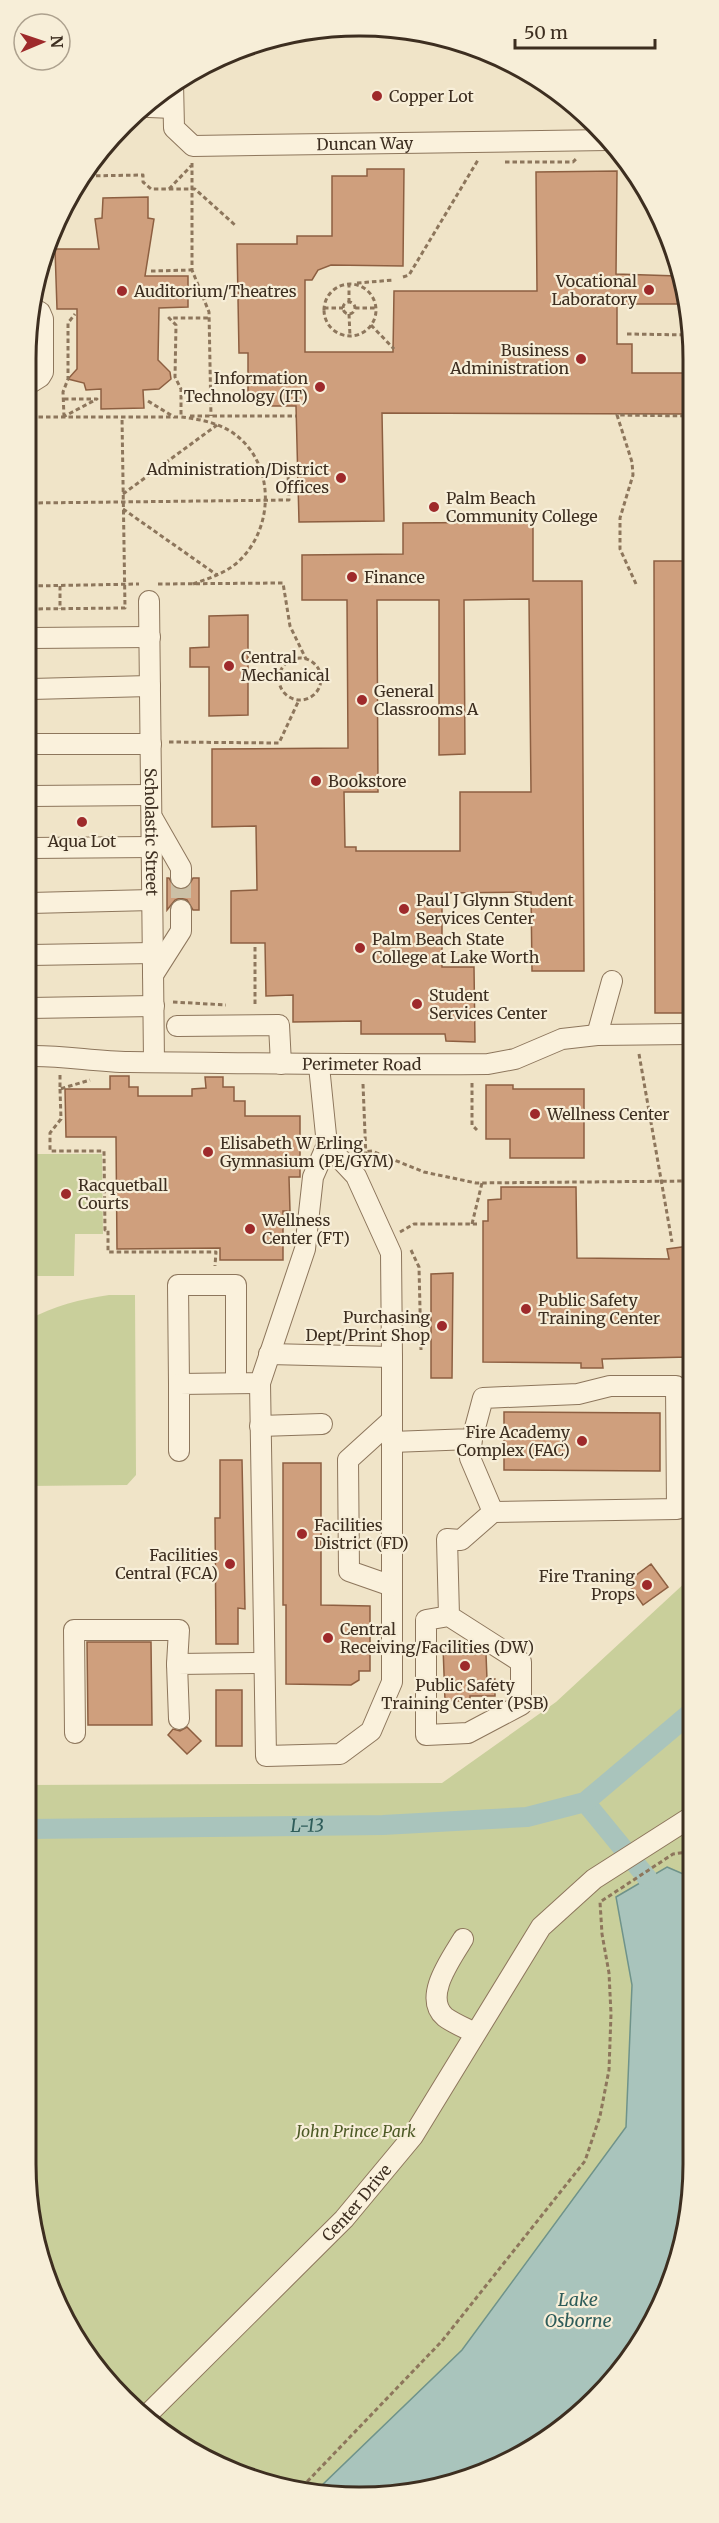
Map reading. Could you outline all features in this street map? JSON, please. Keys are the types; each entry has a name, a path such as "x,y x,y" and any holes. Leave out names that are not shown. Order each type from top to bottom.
{"street":[{"name":"Duncan Way","path":"173,96 174,128 193,146 597,140"},
{"path":"157,107 173,108"},
{"path":"36,380 40,377 43,368 43,319 40,312"},
{"name":"Scholastic Street","path":"149,590 150,686 158,743 151,795 153,975 161,1004 154,1062"},
{"path":"36,638 150,637"},
{"path":"36,689 150,686"},
{"path":"36,744 158,743"},
{"path":"36,796 151,795"},
{"path":"152,817 181,868 181,878"},
{"path":"36,848 152,847"},
{"path":"36,903 152,900"},
{"path":"153,975 181,931 181,910"},
{"path":"36,955 153,953"},
{"path":"597,1035 612,981"},
{"path":"36,1008 161,1004"},
{"path":"177,1026 279,1025 281,1064"},
{"name":"Perimeter Road","path":"36,1056 124,1062 319,1065 488,1064 515,1059 562,1039 597,1035 683,1035"},
{"path":"319,1065 331,1149 356,1176 392,1253 392,1682 371,1731 340,1754 266,1756 260,1383 305,1249 313,1177 331,1149"},
{"path":"179,1451 177,1285 236,1285 236,1383"},
{"path":"269,1354 392,1357"},
{"path":"179,1384 260,1383"},
{"path":"449,1616 447,1539 461,1540 493,1512 677,1509 676,1386 610,1386 578,1394 483,1398 472,1439 470,1458 493,1512"},
{"path":"392,1421 348,1460 349,1571 392,1586"},
{"path":"260,1426 322,1424"},
{"path":"392,1442 472,1439"},
{"path":"449,1616 521,1662 521,1705 468,1733 426,1735 426,1620 449,1616"},
{"path":"75,1733 74,1630 179,1630 177,1664 179,1719"},
{"path":"177,1664 264,1663"},
{"name":"Center Drive","path":"151,2411 344,2219 413,2136 542,1927 594,1879 680,1823"},
{"path":"463,1939 438,1983 438,2005 444,2016 475,2033"}],"path":[{"path":"192,159 192,270 209,318 211,416"},
{"path":"403,277 409,275 479,159"},
{"path":"169,189 192,165"},
{"path":"94,176 143,175 143,182 151,189 192,189 206,196 236,226"},
{"path":"151,271 192,270"},
{"path":"355,284 370,293 376,308 371,325 360,334 350,336 333,330 325,318 323,308 327,296 332,290 349,283 394,280"},
{"path":"349,283 349,302 355,308 376,308"},
{"path":"343,308 344,304 349,302"},
{"path":"323,308 343,308"},
{"path":"343,308 345,313 349,314"},
{"path":"350,336 349,314 355,308"},
{"path":"64,417 63,392 68,380 68,323 75,314"},
{"path":"181,417 181,389 175,377 176,325 169,318 209,318"},
{"path":"371,325 393,349"},
{"path":"627,334 682,335"},
{"path":"64,399 97,399 64,417"},
{"path":"148,400 174,417"},
{"path":"636,584 621,549 620,518 633,475 632,462 617,415 683,416"},
{"path":"36,417 296,416"},
{"path":"36,609 125,608 122,417"},
{"path":"181,417 217,425 233,433 253,456 262,474 266,500 262,523 253,544 237,563 218,575 194,584"},
{"path":"123,494 217,425"},
{"path":"36,503 289,500 288,474"},
{"path":"123,509 218,575"},
{"path":"36,586 124,584 149,590 194,584 283,583 290,626 306,659"},
{"path":"60,586 60,609"},
{"path":"299,658 306,659 317,667 320,673 320,686 312,697 299,700 286,695 282,689 280,675 286,663 299,658"},
{"path":"158,743 279,743 299,700"},
{"path":"244,1006 255,1007 255,947"},
{"path":"161,1004 234,1005"},
{"path":"638,1049 672,1242"},
{"path":"59,1068 61,1119 50,1133 50,1151 104,1151 105,1230 108,1230 108,1252 216,1252 214,1285"},
{"path":"60,1089 98,1077"},
{"path":"472,1081 472,1125 477,1130"},
{"path":"331,1149 372,1151 424,1172 450,1179 482,1183 683,1182"},
{"path":"472,1224 482,1183"},
{"path":"386,1242 414,1224 477,1224"},
{"path":"306,2482 442,2341 585,2161 600,2116 609,2070 612,2014 600,1902 673,1854 683,1853"}],"green space":[{"name":"Racquetball Courts","path":"36,1154 102,1154 103,1234 75,1234 74,1276 36,1276"},
{"path":"109,1295 135,1295 136,1475 127,1485 36,1486 36,1316 67,1304"},
{"name":"John Prince Park","path":"683,1585 683,2164 677,2227 666,2267 650,2307 628,2343 603,2377 573,2407 521,2444 463,2470 402,2484 338,2486 276,2476 216,2454 180,2432 146,2407 116,2377 91,2343 69,2307 47,2247 39,2206 36,2164 36,1785 442,1783 556,1702"}],"water":[{"name":"Lake Osborne","path":"667,1867 683,1874 682,2185 672,2247 650,2307 628,2343 603,2377 573,2407 539,2432 503,2454 463,2470 423,2481 360,2487 323,2485 462,2350 626,2127 632,1985 616,1897"}],"building":[{"path":"367,169 404,169 403,266 331,265 318,270 312,280 305,280 305,352 393,352 394,291 537,291 536,172 617,171 616,274 672,276 678,304 617,304 617,344 632,344 632,373 683,373 683,414 382,413 384,521 299,522 296,406 256,406 256,402 248,402 248,353 239,353 237,244 297,244 297,236 332,236 332,176 367,176"},
{"name":"Auditorium/Theatres","path":"148,197 148,218 154,219 145,276 188,276 188,307 159,308 158,360 170,372 171,379 159,389 143,390 144,408 101,409 101,389 86,390 84,383 68,379 77,369 77,309 57,309 55,251 56,249 99,249 95,219 102,218 103,198"},
{"path":"533,522 533,581 582,581 584,971 532,971 531,892 442,893 442,967 474,967 475,1042 446,1041 445,1034 361,1034 361,1021 293,1022 293,995 266,996 265,943 231,943 231,891 257,890 256,826 212,827 212,749 348,748 347,600 302,600 302,555 403,554 403,523","holes":["529,599 531,792 460,792 460,851 356,851 356,847 345,847 344,792 378,792 377,600 439,600 439,755 465,754 464,600"]},
{"path":"654,561 683,561 683,1013 655,1013"},
{"name":"Central Mechanical","path":"248,615 248,715 209,716 209,667 190,667 190,648 209,647 209,616"},
{"path":"167,878 175,888 180,890 187,888 193,878 199,878 199,910 193,910 187,900 180,898 175,900 167,910"},
{"name":"Elisabeth W Erling Gymnasium (PE/GYM)","path":"110,1076 129,1076 129,1087 138,1087 138,1096 192,1096 192,1089 206,1088 205,1077 223,1077 223,1087 234,1087 234,1101 245,1101 245,1116 300,1116 300,1177 289,1177 290,1211 283,1211 283,1260 220,1260 220,1248 117,1249 116,1137 66,1137 65,1089 110,1089"},
{"name":"Wellness Center","path":"486,1085 513,1085 513,1089 584,1089 584,1158 510,1158 510,1139 486,1139"},
{"path":"501,1187 576,1187 577,1258 669,1259 667,1249 683,1247 683,1357 602,1359 603,1368 581,1368 581,1363 483,1362 483,1221 488,1221 488,1200 501,1199"},
{"name":"Purchasing Dept/Print Shop","path":"453,1273 452,1378 431,1378 431,1274"},
{"name":"Fire Academy Complex (FAC)","path":"504,1412 660,1413 660,1471 504,1470"},
{"name":"Facilities Central (FCA)","path":"220,1460 242,1460 245,1609 238,1608 238,1644 216,1644 215,1518 220,1518"},
{"path":"283,1463 321,1463 321,1605 370,1606 370,1671 359,1671 359,1680 351,1685 286,1684 286,1605 283,1605"},
{"name":"Fire Traning Props","path":"651,1564 668,1587 643,1605 627,1582"},
{"path":"87,1642 151,1642 152,1725 88,1725"},
{"name":"Public Safety Training Center (PSB)","path":"443,1646 471,1646 471,1654 486,1654 487,1679 495,1679 495,1696 470,1696 470,1701 445,1701"},
{"path":"216,1690 242,1690 242,1746 216,1746"},
{"path":"187,1727 201,1741 187,1754 168,1735 173,1729 180,1731"}],"waterway":[{"name":"L-13","path":"36,1829 383,1825 527,1817 585,1802 683,1719"},
{"path":"585,1802 648,1879"}],"tunnel":[{"path":"181,878 181,910"}],"place":[{"name":"Copper Lot","path":"377,96"},
{"name":"Vocational Laboratory","path":"649,290"},
{"name":"Auditorium/Theatres","path":"122,291"},
{"name":"Business Administration","path":"581,359"},
{"name":"Information Technology (IT)","path":"320,387"},
{"name":"Administration/District Offices","path":"341,478"},
{"name":"Palm Beach Community College","path":"434,507"},
{"name":"Finance","path":"352,577"},
{"name":"Central Mechanical","path":"229,666"},
{"name":"General Classrooms A","path":"362,700"},
{"name":"Bookstore","path":"316,781"},
{"name":"Aqua Lot","path":"82,822"},
{"name":"Paul J Glynn Student Services Center","path":"404,909"},
{"name":"Palm Beach State College at Lake Worth","path":"360,948"},
{"name":"Student Services Center","path":"417,1004"},
{"name":"Wellness Center","path":"535,1114"},
{"name":"Elisabeth W Erling Gymnasium (PE/GYM)","path":"208,1152"},
{"name":"Racquetball Courts","path":"66,1194"},
{"name":"Wellness Center (FT)","path":"250,1229"},
{"name":"Public Safety Training Center","path":"526,1309"},
{"name":"Purchasing Dept/Print Shop","path":"442,1326"},
{"name":"Fire Academy Complex (FAC)","path":"582,1441"},
{"name":"Facilities District (FD)","path":"302,1534"},
{"name":"Facilities Central (FCA)","path":"230,1564"},
{"name":"Fire Traning Props","path":"647,1585"},
{"name":"Central Receiving/Facilities (DW)","path":"328,1638"},
{"name":"Public Safety Training Center (PSB)","path":"465,1666"}]}
